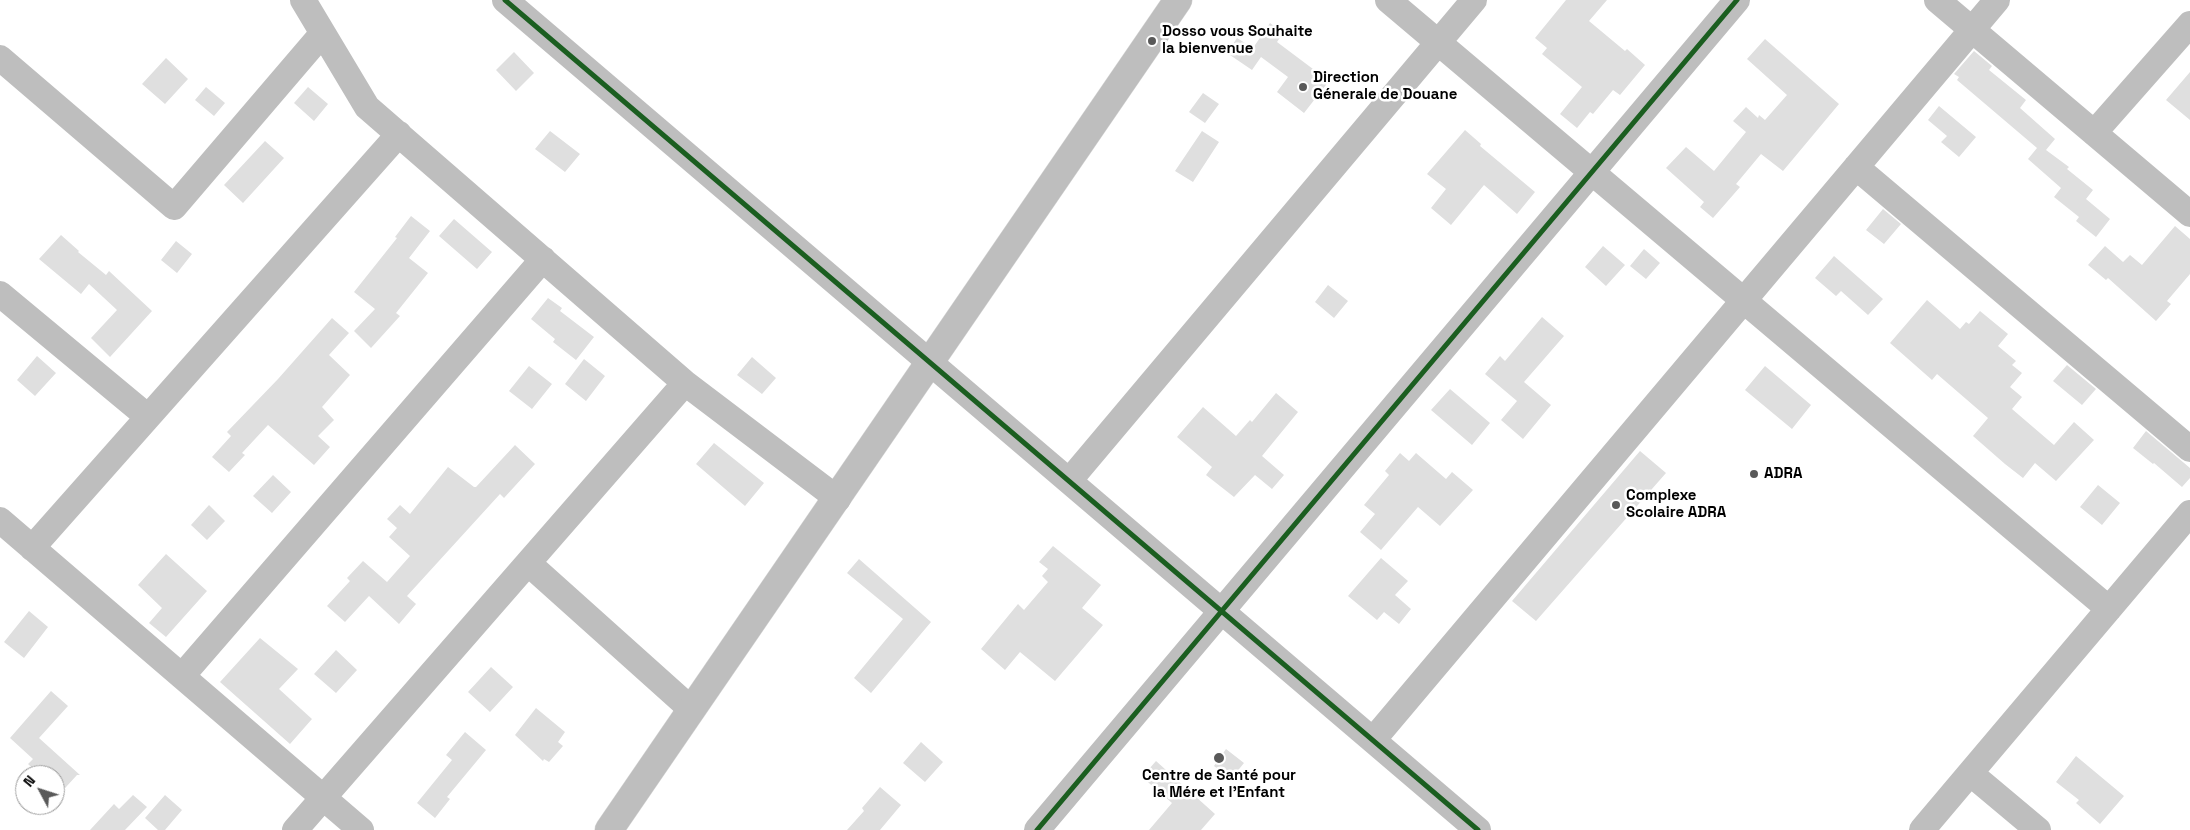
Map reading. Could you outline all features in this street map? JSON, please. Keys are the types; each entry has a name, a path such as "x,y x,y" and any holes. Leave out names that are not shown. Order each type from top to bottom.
{"highway":[{"path":"609,830 838,499 1178,0"}],"street":[{"path":"303,0 367,107 685,383 838,499"},
{"path":"505,0 1478,830"},
{"path":"1388,0 2109,609"},
{"path":"1069,481 1474,0"},
{"path":"1037,830 1736,0"},
{"path":"1938,0 2190,214"},
{"path":"1373,740 1997,0"},
{"path":"2094,134 2190,24"},
{"path":"0,58 174,207 322,34"},
{"path":"32,548 399,134"},
{"path":"1856,167 2190,450"},
{"path":"182,676 543,259"},
{"path":"0,294 148,417"},
{"path":"295,830 685,383"},
{"path":"1922,830 2190,513"},
{"path":"0,520 324,796 361,830"},
{"path":"528,563 692,710"},
{"path":"1970,773 2038,830"}],"building":[{"path":"1566,0 1607,0 1589,21 1645,65 1620,95 1613,90 1593,114 1590,112 1577,128 1560,114 1582,87 1542,54 1547,48 1535,38"},
{"path":"1270,23 1283,33 1277,42 1329,81 1304,113 1277,92 1288,77 1261,57 1252,70 1227,53 1237,38 1253,48"},
{"path":"1765,39 1839,104 1783,171 1761,154 1736,184 1740,187 1713,218 1700,207 1704,202 1666,168 1686,147 1714,171 1746,132 1733,121 1746,107 1758,118 1759,115 1765,120 1787,95 1747,59"},
{"path":"1974,51 1992,66 1989,70 2026,100 2020,108 2055,139 2046,150 2069,167 2067,169 2093,190 2086,199 2110,219 2096,237 2076,221 2079,217 2054,197 2061,188 2028,159 2037,148 1957,80 1959,77 1954,74"},
{"path":"514,52 534,73 516,91 496,70"},
{"path":"166,58 188,79 165,104 142,84"},
{"path":"2190,72 2190,120 2166,100"},
{"path":"206,87 225,103 214,116 195,100"},
{"path":"308,87 328,104 314,121 294,103"},
{"path":"1203,93 1219,104 1205,123 1189,112"},
{"path":"1939,106 1976,137 1959,157 1941,142 1947,136 1928,120"},
{"path":"1465,130 1481,144 1480,146 1535,192 1517,214 1484,185 1451,225 1431,208 1446,189 1427,174"},
{"path":"550,131 580,154 565,172 535,149"},
{"path":"1202,131 1219,142 1193,182 1175,171"},
{"path":"265,141 284,158 243,203 224,185"},
{"path":"1883,209 1901,224 1884,244 1866,230"},
{"path":"411,216 430,231 409,258 428,273 396,313 400,316 371,348 354,331 375,309 354,292 397,238 395,237"},
{"path":"454,219 492,252 477,269 439,236"},
{"path":"2175,226 2190,239 2190,274 2167,301 2171,304 2156,321 2108,278 2106,280 2088,265 2105,246 2123,262 2130,255 2142,265"},
{"path":"61,235 106,275 109,271 152,311 110,357 91,338 117,310 89,284 81,294 39,259"},
{"path":"176,241 192,254 177,273 161,260"},
{"path":"1603,246 1625,265 1606,286 1585,267"},
{"path":"1644,249 1660,263 1646,279 1630,266"},
{"path":"1834,256 1883,299 1868,315 1841,291 1836,296 1815,278"},
{"path":"1328,285 1348,301 1334,318 1315,302"},
{"path":"548,298 562,308 560,311 594,337 576,360 553,342 555,339 531,319"},
{"path":"1927,300 1960,329 1966,322 1969,324 1980,311 2008,334 1998,346 2016,361 2012,365 2022,373 2010,387 2022,397 2012,409 2054,445 2074,422 2094,440 2056,481 2035,463 2023,478 2005,464 1973,436 1988,418 1937,374 1932,380 1890,343"},
{"path":"1542,317 1564,336 1524,382 1551,405 1523,439 1501,420 1517,401 1485,374 1500,356 1505,361"},
{"path":"332,318 349,333 329,355 350,375 322,407 334,420 318,436 330,447 314,465 268,425 242,453 245,455 229,472 212,457 231,436 227,432 278,379"},
{"path":"37,356 56,373 35,396 17,380"},
{"path":"752,357 776,378 762,394 737,375"},
{"path":"584,359 605,376 586,401 565,384"},
{"path":"2067,365 2096,389 2082,405 2053,381"},
{"path":"529,366 552,384 532,409 509,391"},
{"path":"1765,366 1811,405 1792,429 1745,390"},
{"path":"1450,389 1490,423 1472,445 1431,410"},
{"path":"1276,393 1298,412 1262,456 1284,475 1272,489 1255,475 1234,497 1206,475 1212,467 1177,437 1203,407 1236,436 1250,420 1252,422"},
{"path":"2146,431 2190,468 2190,478 2182,487 2133,448"},
{"path":"714,443 764,483 745,506 696,464"},
{"path":"515,445 535,464 504,498 500,494 407,596 416,604 399,624 369,596 345,622 327,606 350,581 347,578 363,561 387,582 410,556 389,537 397,528 387,519 400,505 410,514 448,467 476,487"},
{"path":"1640,451 1666,473 1536,621 1512,601"},
{"path":"1400,453 1409,461 1416,453 1446,479 1452,472 1473,490 1440,526 1418,507 1381,550 1360,532 1375,514 1364,505 1389,475 1385,471"},
{"path":"273,475 291,492 272,513 253,496"},
{"path":"2098,485 2120,503 2102,525 2080,507"},
{"path":"209,505 225,521 207,540 191,525"},
{"path":"1053,546 1101,585 1082,608 1103,625 1055,681 1020,652 1005,670 981,649 1018,604 1024,610 1048,582 1042,576 1048,569 1039,562"},
{"path":"166,554 207,591 166,637 149,623 162,608 138,585"},
{"path":"1381,558 1408,581 1395,595 1411,609 1399,624 1384,612 1377,620 1348,596"},
{"path":"859,559 931,622 871,693 854,678 903,619 847,573"},
{"path":"29,611 48,627 24,658 4,642"},
{"path":"260,638 298,669 279,689 312,719 290,744 220,682"},
{"path":"336,650 357,670 336,693 314,674"},
{"path":"491,667 513,687 490,712 468,692"},
{"path":"51,691 68,706 39,738 80,775 77,775 65,788 65,765 29,765 33,759 10,738"},
{"path":"536,708 565,732 558,742 563,746 549,762 544,759 543,761 515,735"},
{"path":"465,732 486,750 447,797 450,799 435,818 417,803 452,760 446,755"},
{"path":"921,742 943,762 925,782 903,763"},
{"path":"1226,749 1244,763 1231,779 1214,766"},
{"path":"2076,756 2124,796 2100,824 2076,803 2079,800 2056,782"},
{"path":"1156,761 1215,814 1201,830 1149,830 1172,803 1142,777"},
{"path":"880,787 901,805 880,830 847,830 864,811 862,808"},
{"path":"133,795 147,807 125,830 90,830 114,804 119,809"},
{"path":"165,795 182,810 165,830 158,830 145,818"}],"cycle path":[{"path":"505,0 1478,830"},
{"path":"1037,830 1737,0"}],"place":[{"name":"Dosso vous Souhaite la bienvenue","path":"1152,41"},
{"name":"Direction Génerale de Douane","path":"1303,87"},
{"name":"ADRA","path":"1754,474"},
{"name":"Complexe Scolaire ADRA","path":"1616,505"},
{"name":"Centre de Santé pour la Mére et l'Enfant","path":"1219,758"}]}
